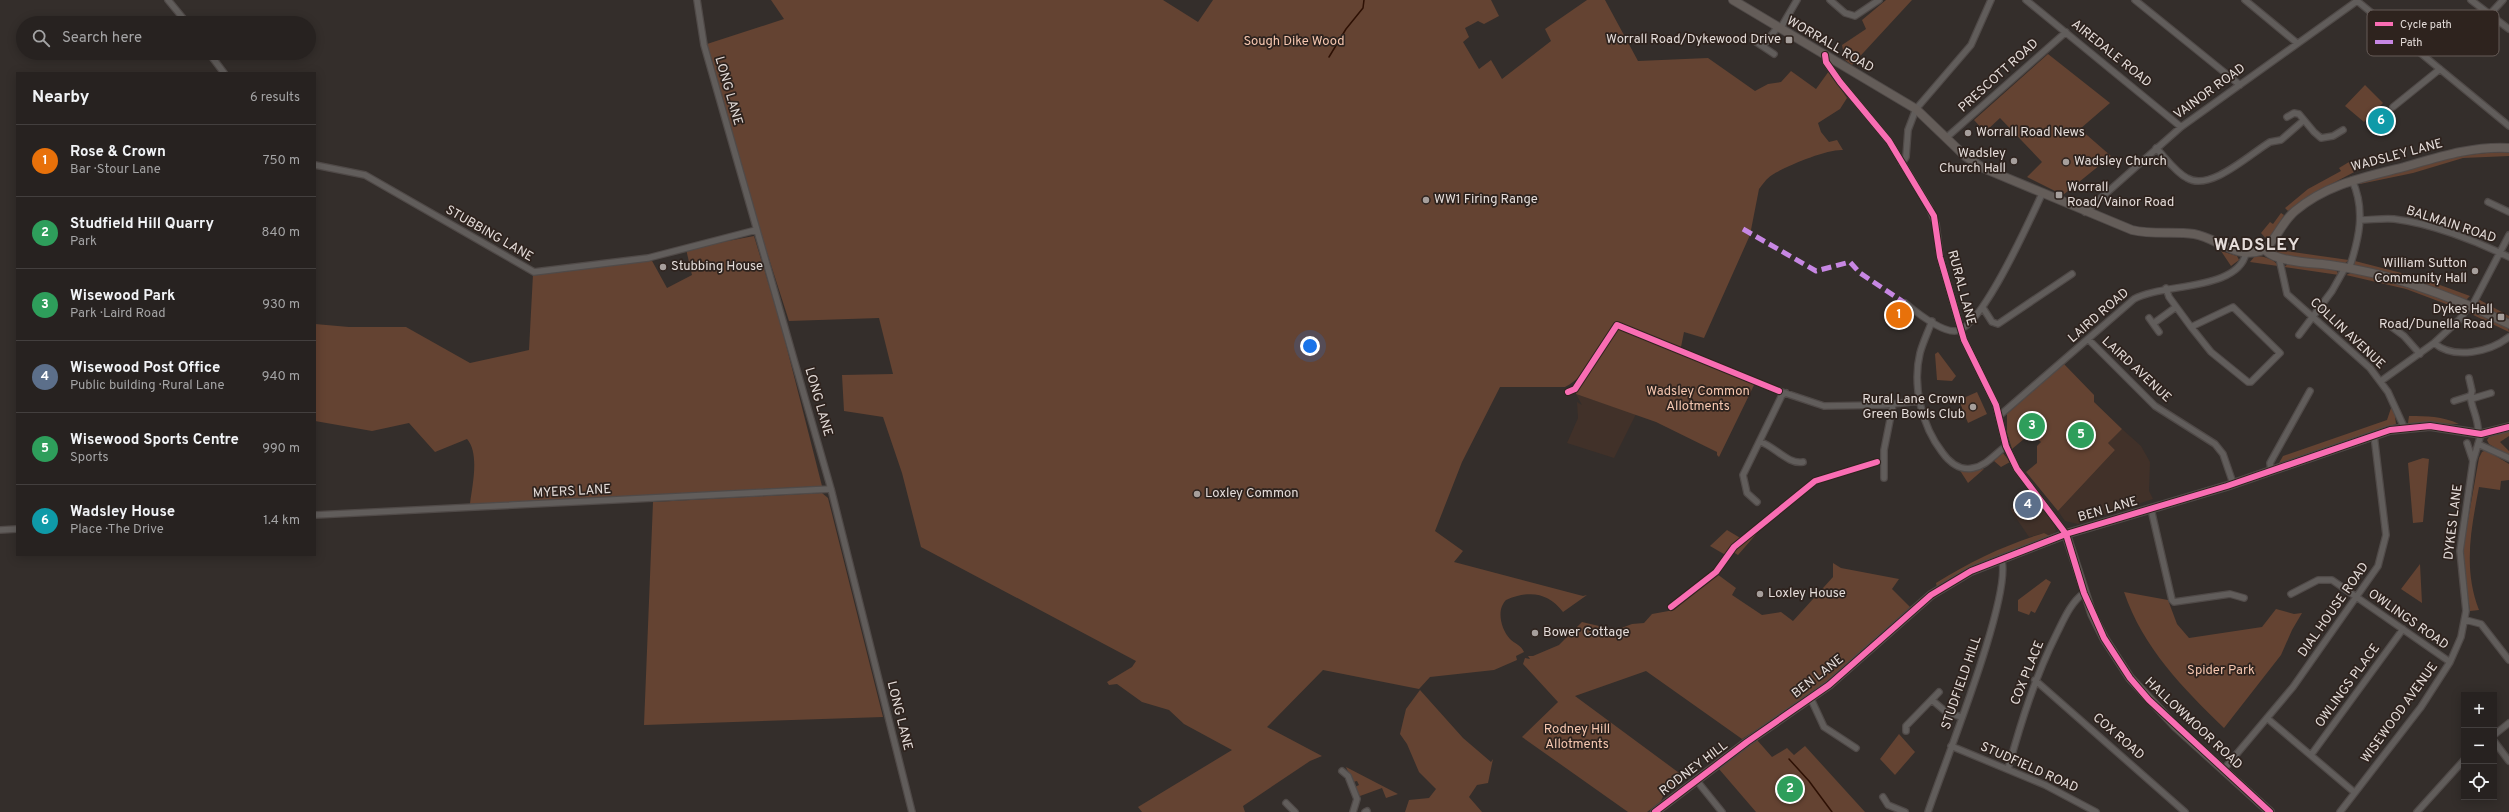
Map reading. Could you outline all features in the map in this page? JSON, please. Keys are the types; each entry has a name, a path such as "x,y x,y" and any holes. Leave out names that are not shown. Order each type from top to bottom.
{"street":[{"path":"168,0 181,16"},
{"name":"LONG LANE","path":"697,0 704,45 831,489 912,812"},
{"name":"WORRALL ROAD","path":"1733,0 1916,109 1965,156 1983,168 2085,212 2132,230 2151,234 2196,234 2246,253"},
{"path":"1763,46 1778,28 1797,0"},
{"path":"1830,0 1845,13 1855,16 1878,0"},
{"path":"1902,163 1906,157 1908,130 1916,109 1971,45 1991,0"},
{"name":"AIREDALE ROAD","path":"2026,0 2181,127"},
{"path":"2135,0 2240,85"},
{"path":"2245,0 2297,43"},
{"path":"2471,0 2485,10"},
{"path":"2494,10 2503,0"},
{"path":"2357,1 2368,10"},
{"name":"VAINOR ROAD","path":"2085,212 2181,127 2357,1"},
{"path":"2499,21 2509,29"},
{"name":"PRESCOTT ROAD","path":"1946,138 2066,32"},
{"path":"1753,40 1774,54"},
{"name":"RURAL LANE","path":"1825,55 1826,62 1868,117 1889,141 1934,216 1940,257 1966,347 1996,405 2006,446 2017,469 2066,534"},
{"path":"2424,56 2509,126"},
{"path":"214,60 223,72"},
{"path":"2393,107 2440,69"},
{"path":"2287,117 2296,112 2321,138 2333,136 2343,130"},
{"path":"2156,148 2185,177 2198,182 2206,182 2214,179 2270,142 2281,140 2304,120"},
{"name":"WADSLEY LANE","path":"2265,249 2295,211 2312,199 2352,180 2453,153 2493,147 2509,148"},
{"name":"STUBBING LANE","path":"316,165 365,175 534,272 648,258 756,230"},
{"path":"2299,335 2313,318 2347,268 2358,236 2360,220 2359,198 2352,180"},
{"path":"1905,303 1948,331 1961,330 1971,324 1983,308 2042,194"},
{"path":"2488,202 2509,212"},
{"name":"BALMAIN ROAD","path":"2360,220 2393,219 2415,223 2509,257"},
{"path":"2381,381 2420,354 2460,319 2470,305 2509,235"},
{"path":"2246,253 2265,249 2270,256 2347,268 2397,279 2470,305 2509,324"},
{"name":"LAIRD ROAD","path":"1999,416 2134,299 2146,293 2166,288 2202,284 2217,279 2240,265 2246,253"},
{"name":"COLLIN AVENUE","path":"2279,258 2287,294 2363,360 2381,381 2393,401 2404,427"},
{"path":"1983,308 1992,322 1998,324 2072,274"},
{"path":"2166,288 2176,307 2191,327 2211,352 2248,382 2251,382 2280,352 2233,307 2191,327"},
{"path":"2154,323 2176,307"},
{"path":"2148,318 2154,323 2159,332"},
{"path":"1932,321 1920,354 1920,401 1922,417 1930,435 1946,457 1955,466 1968,469 1977,467 2006,446"},
{"path":"2388,325 2404,336 2420,354"},
{"path":"2434,343 2450,351 2472,351 2493,346 2509,337"},
{"name":"LAIRD AVENUE","path":"2088,339 2155,406 2215,444 2223,454 2233,483"},
{"path":"2468,378 2472,391 2471,397 2474,411 2478,417 2480,434 2509,427"},
{"path":"1779,391 1824,406 1893,405 1920,401"},
{"path":"2271,471 2270,463 2310,391"},
{"path":"1757,502 1747,493 1743,480 1745,470 1761,442 1782,395 1786,393"},
{"path":"2454,401 2491,393"},
{"path":"1884,478 1884,450 1893,405"},
{"name":"BEN LANE","path":"1747,742 1811,699 1841,676 1931,595 1959,577 2001,558 2066,534 2151,509 2271,471 2374,435 2404,427 2430,426 2480,434"},
{"name":"DYKES LANE","path":"2466,620 2460,550 2473,461 2480,434"},
{"name":"DIAL HOUSE ROAD","path":"2224,768 2268,719 2294,687 2378,566 2385,541 2385,524 2374,435"},
{"path":"1761,442 1774,448 1791,462 1803,462"},
{"name":"DYKES LANE","path":"2467,443 2473,461"},
{"path":"2478,444 2509,458"},
{"name":"MYERS LANE","path":"316,515 831,489"},
{"path":"2151,509 2172,600 2174,602 2230,594 2244,598"},
{"path":"0,530 16,529"},
{"name":"HALLOWMOOR ROAD","path":"2066,534 2084,593 2098,626 2130,678 2176,727 2224,768 2270,812"},
{"name":"STUDFIELD HILL","path":"1930,811 1951,746 1995,622 2004,569 2001,558"},
{"name":"OWLINGS ROAD","path":"2291,594 2318,580 2327,579 2357,597 2450,662"},
{"name":"COX PLACE","path":"2008,769 2022,716 2035,680 2063,620 2075,600 2084,593"},
{"path":"2466,620 2481,624 2509,660"},
{"name":"WISEWOOD AVENUE","path":"2340,812 2354,792 2402,733 2450,662 2462,637 2466,620"},
{"name":"OWLINGS PLACE","path":"2311,755 2403,629"},
{"name":"COX ROAD","path":"2035,680 2185,812"},
{"path":"1906,731 1906,726 1939,692"},
{"path":"1811,699 1824,727 1856,748"},
{"path":"1932,700 1946,712 1961,717"},
{"path":"2268,719 2354,792"},
{"path":"2497,733 2509,723"},
{"name":"RODNEY HILL","path":"1655,812 1747,742"},
{"path":"2497,745 2509,761"},
{"name":"STUDFIELD ROAD","path":"1951,746 2062,793 2096,812"},
{"path":"2417,812 2461,763"},
{"path":"1342,771 1348,776 1357,799 1353,812"},
{"path":"1697,781 1722,812"},
{"path":"1883,797 1888,805 1905,812"},
{"path":"1286,803 1296,812"}],"shaded area":[{"path":"1576,394 1636,414 1614,458 1567,443 1578,418 1577,402 1582,405"},
{"path":"2122,429 2141,446 2150,462 2149,491 2153,499 2078,524 2065,521 2058,511 2115,450 2108,443"},
{"path":"2030,494 2054,524 2056,531 2052,537 2044,533 2029,537 2010,509"}],"green space":[{"name":"Sough Dike Wood","path":"771,0 1163,0 1198,22 1213,0 1491,0 1499,16 1484,24 1478,21 1465,28 1469,37 1463,42 1479,69 1491,60 1502,79 1551,41 1545,29 1587,0 1605,0 1638,61 1708,58 1755,91 1768,84 1781,82 1791,71 1816,89 1829,71 1847,98 1840,109 1818,123 1821,132 1829,142 1837,140 1843,150 1836,150 1817,155 1778,171 1759,189 1750,235 1704,338 1684,332 1681,347 1616,323 1613,325 1587,368 1580,376 1565,387 1500,387 1462,462 1435,531 1463,551 1454,562 1583,596 1587,595 1563,612 1551,600 1538,595 1522,595 1506,600 1500,614 1502,625 1510,639 1520,646 1524,652 1516,656 1517,660 1494,670 1430,677 1419,689 1323,670 1267,727 1322,756 1310,761 1243,806 1245,812 1142,812 1138,807 1232,750 1184,724 1169,710 1142,702 1117,684 1109,685 1107,682 1132,667 1136,661 921,547 902,473 883,417 844,411 842,375 893,374 879,318 789,321 763,240 707,44 784,19"},
{"path":"1886,0 1912,0 1852,65 1845,60 1842,45 1866,29 1862,20"},
{"path":"2048,54 2110,103 2080,129 2111,156 2063,195 2027,177 2042,162 2000,118 1985,132 1974,120"},
{"path":"2365,85 2383,103 2364,122 2345,106"},
{"path":"2509,152 2509,156 2463,158 2413,173 2360,184 2362,180 2434,162 2471,155"},
{"path":"2349,162 2362,168 2312,194 2288,211 2285,208 2308,189 2341,171 2339,168"},
{"path":"2281,213 2284,215 2268,241 2261,233 2270,222 2273,224"},
{"path":"754,236 781,325 822,486 470,504 474,461 471,445 467,439 435,452 409,423 372,431 316,421 316,324 349,327 406,327 470,363 529,350 533,274 651,259 667,288 692,275 686,249"},
{"path":"2271,249 2349,260 2344,264 2274,254"},
{"path":"2221,251 2237,256 2239,260 2231,266"},
{"path":"2255,256 2268,258 2274,261 2278,266 2250,262"},
{"path":"2355,261 2421,278 2470,296 2466,300 2355,266"},
{"path":"2288,264 2336,270 2339,275 2284,267"},
{"path":"2353,272 2423,291 2460,306 2462,310 2406,289 2346,275"},
{"path":"2478,299 2509,316 2509,320 2479,306"},
{"path":"2472,311 2508,327 2509,332 2469,313"},
{"name":"Wadsley Common Allotments","path":"1616,327 1756,381 1719,457 1717,452 1656,422 1576,394 1578,385 1599,357"},
{"path":"1938,352 1956,376 1952,381 1937,380 1935,354"},
{"path":"2064,364 2094,395 2094,402 2122,429 2108,443 2115,450 2058,511 2026,472 2037,463 2037,446 2041,442 2031,433 2012,449 2007,433 2007,414"},
{"name":"Rural Lane Crown Green Bowls Club","path":"1977,392 1987,414 1968,423 1959,400"},
{"path":"2391,408 2394,408 2396,424 2279,463 2283,456 2387,420"},
{"path":"2409,416 2428,416 2453,421 2459,424 2408,423"},
{"path":"2509,431 2509,436 2500,442 2509,451 2509,456 2489,444 2487,440 2489,437"},
{"path":"2486,450 2509,464 2509,480 2501,481 2500,490 2479,487 2471,534 2470,564 2474,595 2479,610 2470,611 2462,554 2479,458 2482,452"},
{"path":"2003,453 2010,462 2001,467 1994,461"},
{"path":"2423,458 2429,459 2423,522 2413,523 2408,463"},
{"path":"1959,469 1969,471 1984,469 1968,483"},
{"path":"822,493 828,498 883,717 644,725 653,502"},
{"path":"1756,529 1758,532 1738,555 1733,552 1729,557 1710,546 1727,530 1742,539"},
{"path":"2044,533 2052,537 1937,588 1936,583 1975,561 2002,548"},
{"name":"Rodney Hill Allotments","path":"1833,563 1841,568 1899,579 1892,589 1910,607 1817,691 1742,739 1646,671 1575,696 1686,778 1664,794 1661,801 1647,812 1628,812 1522,737 1558,702 1523,664 1525,658 1530,659 1528,656 1533,656 1559,645 1582,622 1616,630 1632,624 1644,623 1652,614 1674,610 1717,574 1736,588 1732,595 1762,615 1781,612 1793,621 1833,577"},
{"path":"2420,564 2422,603 2401,589"},
{"path":"2046,579 2051,582 2035,613 2031,611 2029,615 2018,611 2018,600"},
{"name":"Spider Park","path":"2124,592 2168,600 2177,624 2189,638 2262,627 2276,609 2294,614 2302,613 2292,630 2281,655 2224,728 2179,682 2153,649 2132,612"},
{"path":"1420,690 1463,738 1491,762 1493,759 1488,783 1477,785 1469,797 1482,812 1405,812 1409,800 1429,798 1436,789 1419,772 1407,744 1400,734 1406,709"},
{"path":"1899,734 1915,752 1895,775 1880,759"},
{"path":"1757,740 1772,757 1787,748 1794,755 1805,746 1865,812 1756,812 1719,769"},
{"path":"1346,767 1398,794 1386,798 1382,788 1360,796 1355,787 1359,785 1357,781 1353,782"}],"waterway":[{"path":"1329,57 1346,29 1363,8 1364,0"},
{"path":"1789,759 1809,781 1832,812"}],"marked path":[{"path":"1743,229 1816,271 1850,262 1860,273 1905,303"}],"cycle path":[{"path":"1825,55 1826,62 1840,82 1889,141 1934,216 1940,257 1964,340 1996,405 2006,446 2017,469 2066,534 2084,593 2104,638 2130,678 2149,700 2270,812"},
{"path":"1568,392 1575,389 1617,325 1779,391"},
{"path":"1655,812 1747,742 1829,685 1931,595 1971,571 2066,534 2227,486 2390,430 2430,426 2481,434 2509,427"},
{"path":"1671,607 1716,572 1734,547 1815,481 1877,462"}],"place":[{"name":"Worrall Road/Dykewood Drive","path":"1789,40"},
{"name":"Wadsley House","path":"2381,121"},
{"name":"Worrall Road News","path":"1968,133"},
{"name":"Wadsley Church Hall","path":"2014,161"},
{"name":"Wadsley Church","path":"2066,162"},
{"name":"Worrall Road/Vainor Road","path":"2059,195"},
{"name":"WW1 Firing Range","path":"1426,200"},
{"name":"Stubbing House","path":"663,267"},
{"name":"William Sutton Community Hall","path":"2475,271"},
{"name":"Rose & Crown","path":"1899,315"},
{"name":"Dykes Hall Road/Dunella Road","path":"2501,317"},
{"name":"Rural Lane Crown Green Bowls Club","path":"1973,407"},
{"name":"Wisewood Park","path":"2032,426"},
{"name":"Wisewood Sports Centre","path":"2081,435"},
{"name":"Loxley Common","path":"1197,494"},
{"name":"Wisewood Post Office","path":"2028,505"},
{"name":"Loxley House","path":"1760,594"},
{"name":"Bower Cottage","path":"1535,633"},
{"name":"Studfield Hill Quarry","path":"1790,789"}],"district":[{"name":"WADSLEY","path":"2257,246"}]}
